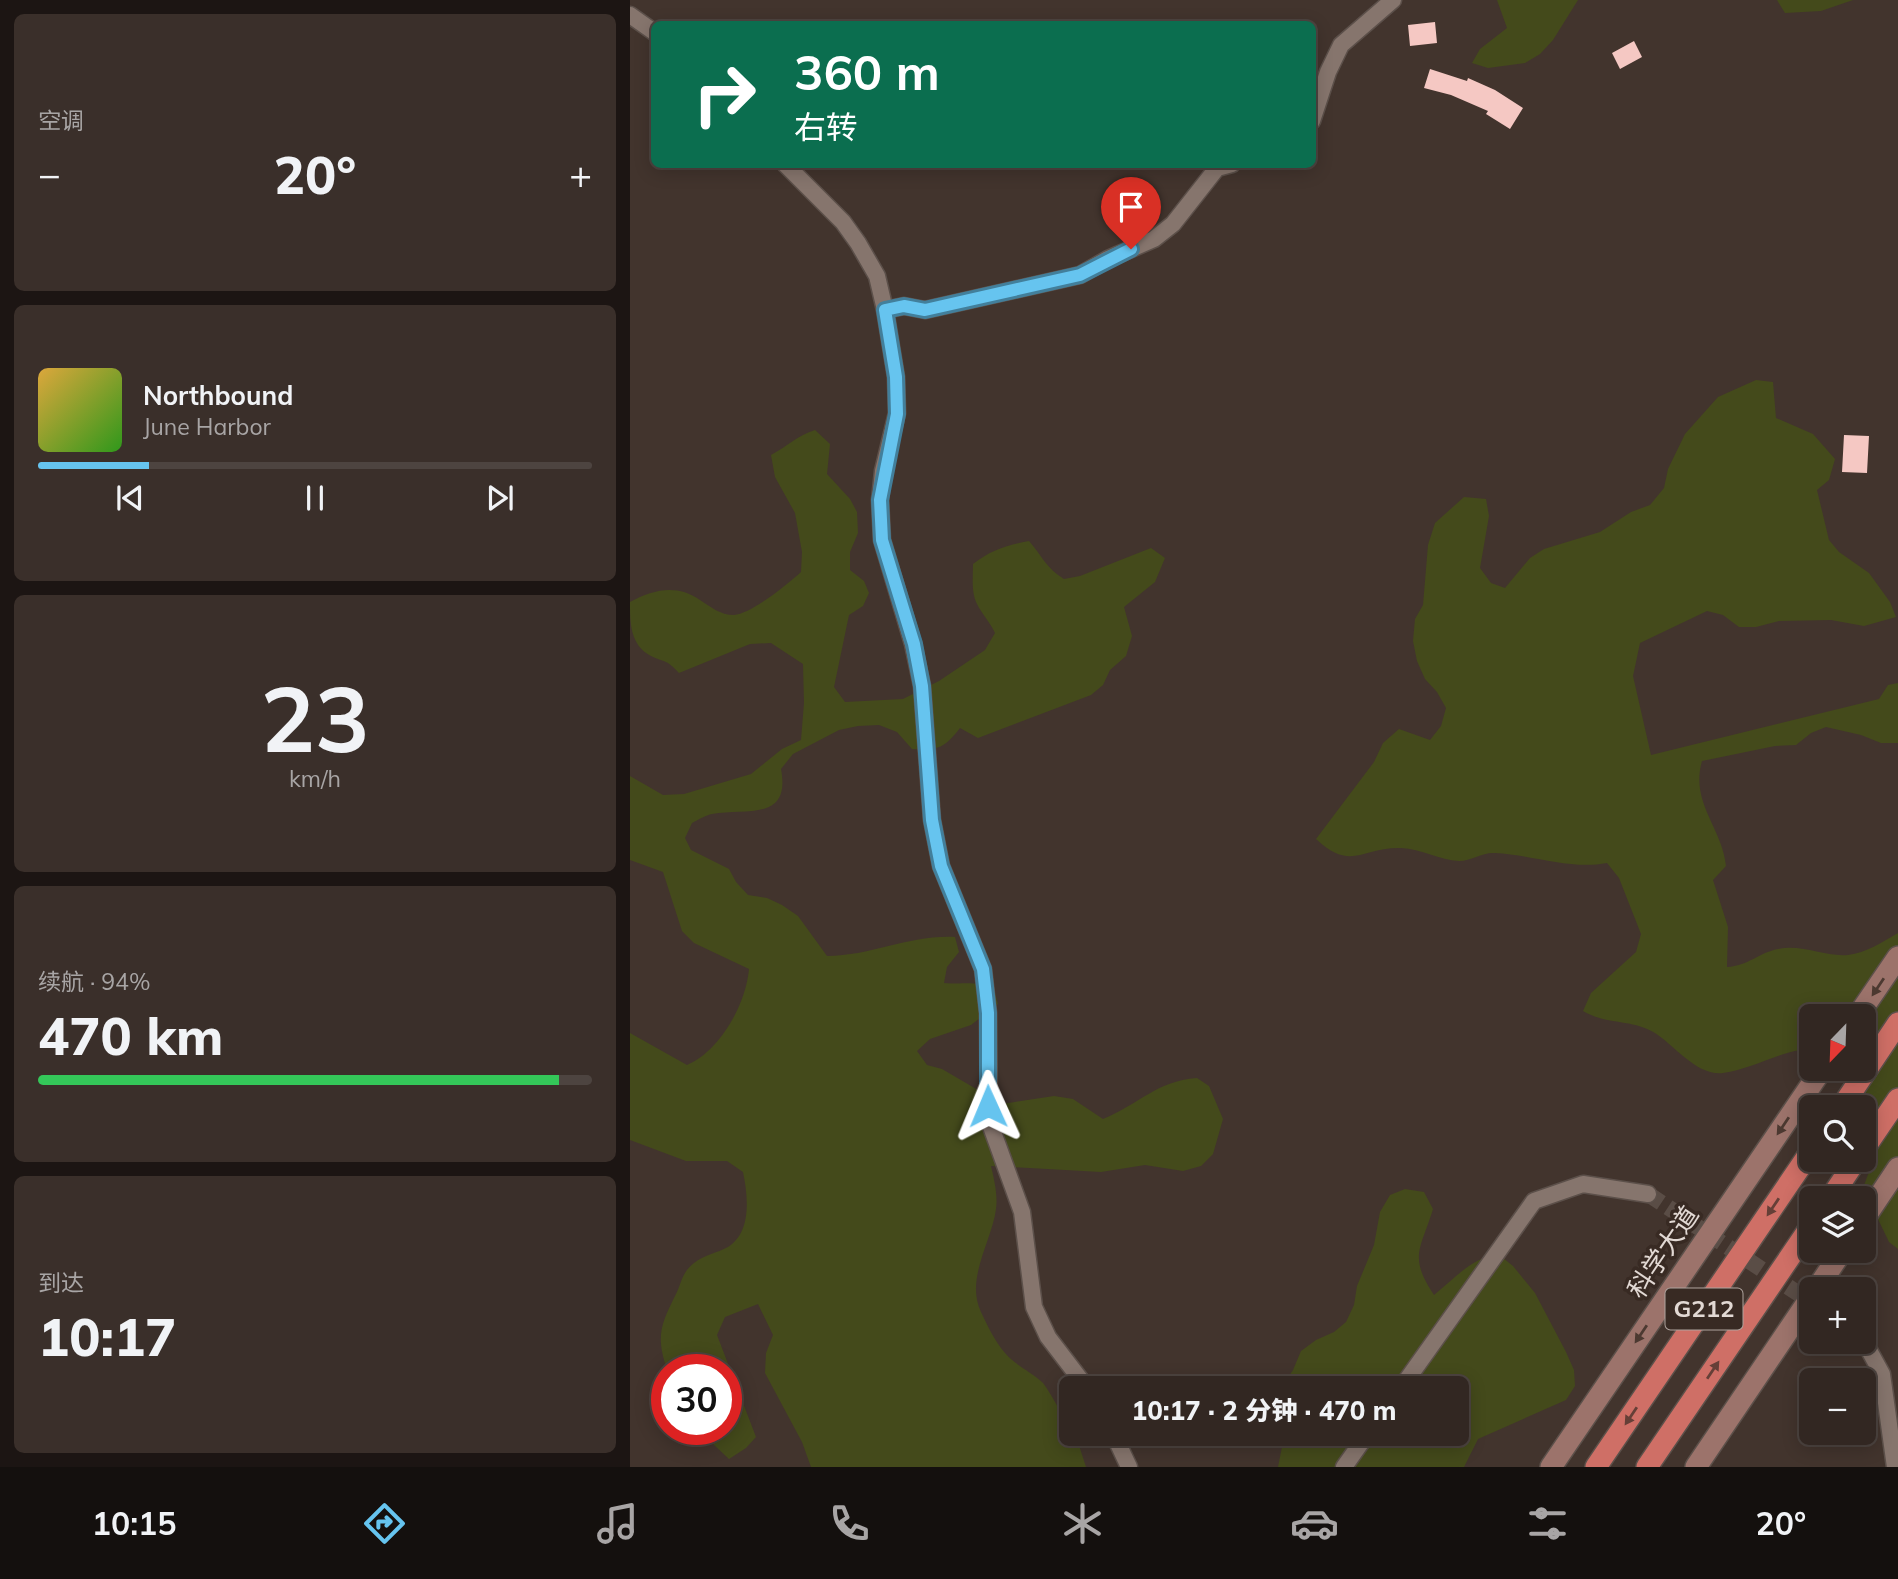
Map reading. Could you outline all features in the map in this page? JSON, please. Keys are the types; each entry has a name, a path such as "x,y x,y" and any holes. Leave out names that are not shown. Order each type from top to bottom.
{"highway":[{"path":"1849,1095 1898,1023"},
{"path":"1876,1131 1898,1099"},
{"name":"G212","path":"1596,1467 1799,1169"},
{"name":"G212","path":"1647,1467 1799,1244"}],"main road":[{"path":"1866,1004 1898,957"},
{"name":"科学大道","path":"1551,1467 1813,1082"},
{"path":"1876,1201 1898,1168"},
{"path":"1696,1467 1799,1315"}],"street":[{"path":"1316,109 1328,72 1341,45 1393,0"},
{"path":"630,15 651,30"},
{"path":"789,168 843,222 877,276 896,377 897,414 880,500 882,540 914,644 922,686 932,820 941,866 983,969 988,1013 989,1121 1022,1212 1034,1307 1048,1337 1078,1376"},
{"path":"885,310 904,306 925,310 1080,275 1108,259 1154,239 1173,224 1216,168"},
{"path":"1410,1376 1534,1201 1583,1184 1648,1194"},
{"path":"1871,1354 1882,1374 1895,1467"},
{"path":"1119,1446 1129,1467"},
{"path":"1344,1467 1359,1446"}],"green space":[{"path":"1497,0 1578,0 1553,40 1540,54 1525,63 1488,68 1472,63 1480,49 1507,28"},
{"path":"1777,0 1853,0 1821,11 1785,13"},
{"path":"1756,380 1773,382 1776,418 1813,434 1835,459 1829,480 1817,490 1829,540 1839,552 1869,573 1890,602 1896,617 1864,626 1831,620 1779,621 1756,627 1739,627 1723,615 1707,611 1640,643 1633,676 1651,755 1879,699 1888,685 1898,683 1898,743 1881,743 1826,727 1811,733 1796,745 1775,746 1702,761 1699,776 1703,802 1719,839 1726,866 1713,880 1728,927 1727,967 1787,948 1839,955 1855,954 1898,933 1898,1249 1889,1242 1876,1215 1876,1186 1864,1186 1869,1172 1876,1172 1876,1095 1867,1095 1861,1082 1876,1082 1876,1004 1799,1004 1799,1050 1735,1071 1713,1073 1695,1065 1647,1029 1583,1011 1591,993 1636,952 1641,934 1619,878 1607,863 1580,865 1495,853 1459,861 1401,848 1348,856 1328,849 1316,839 1374,762 1383,743 1399,729 1430,740 1441,726 1446,708 1425,679 1417,661 1413,641 1415,619 1423,605 1428,545 1435,523 1464,497 1486,499 1489,516 1480,568 1491,583 1505,588 1530,558 1544,549 1600,532 1631,512 1650,505 1664,488 1668,469 1685,434 1718,397"},
{"path":"815,430 830,444 827,474 850,499 857,512 858,533 850,552 850,570 864,581 869,593 863,606 849,615 834,687 845,702 903,699 939,681 985,650 995,633 975,599 973,564 1006,546 1029,541 1049,567 1064,579 1080,576 1151,548 1165,558 1155,582 1124,607 1132,636 1126,656 1110,670 1103,685 1091,695 978,738 960,728 945,744 928,749 912,749 897,732 879,725 839,730 793,754 781,769 782,786 779,798 773,805 751,811 707,815 692,823 685,838 691,850 729,869 748,895 767,898 798,916 827,956 859,953 922,939 955,937 959,952 947,967 944,983 974,984 994,989 998,1004 971,1025 930,1039 917,1051 927,1065 942,1069 1002,1104 1054,1096 1073,1099 1103,1119 1170,1084 1197,1078 1209,1086 1223,1119 1213,1154 1201,1166 1183,1171 1145,1165 1101,1172 991,1166 996,1209 976,1286 981,1312 1005,1353 1045,1386 1059,1409 1059,1446 1079,1446 1086,1467 811,1467 802,1442 765,1373 766,1353 773,1335 758,1304 725,1317 717,1335 724,1354 663,1354 661,1339 663,1323 685,1274 698,1260 728,1247 736,1240 745,1223 746,1192 743,1172 727,1161 686,1161 630,1140 630,1033 687,1065 710,1049 729,1025 743,997 749,969 694,943 682,931 663,872 630,860 630,776 663,795 684,794 751,774 782,749 801,740 803,664 771,643 750,644 679,673 668,663 651,656 639,646 631,625 630,602 657,591 674,590 691,595 720,612 734,615 750,610 801,572 802,552 795,513 775,477 771,455"},
{"path":"1405,1189 1424,1192 1433,1209 1421,1244 1419,1261 1421,1271 1434,1295 1471,1265 1488,1256 1498,1254 1513,1266 1535,1293 1566,1352 1574,1370 1575,1386 1566,1400 1478,1439 1464,1467 1278,1467 1282,1446 1469,1446 1469,1376 1289,1376 1301,1351 1346,1322 1374,1245 1380,1212 1390,1195"},
{"path":"742,1400 756,1437 746,1448 729,1459 714,1445 742,1445"}],"building":[{"path":"1435,22 1437,43 1410,46 1408,25"},
{"path":"1634,41 1642,57 1620,69 1612,53"},
{"path":"1430,69 1467,81 1468,78 1495,90 1523,108 1510,129 1486,114 1488,111 1451,95 1424,88"},
{"path":"1844,435 1869,436 1867,473 1842,472"}],"tunnel":[{"path":"1648,1194 1799,1294"}],"route":[{"path":"988,1106 988,1013 983,969 941,866 932,820 922,686 914,644 882,540 880,500 883,471 897,414 896,377 885,310 904,306 925,310 1080,275 1131,249"}]}
